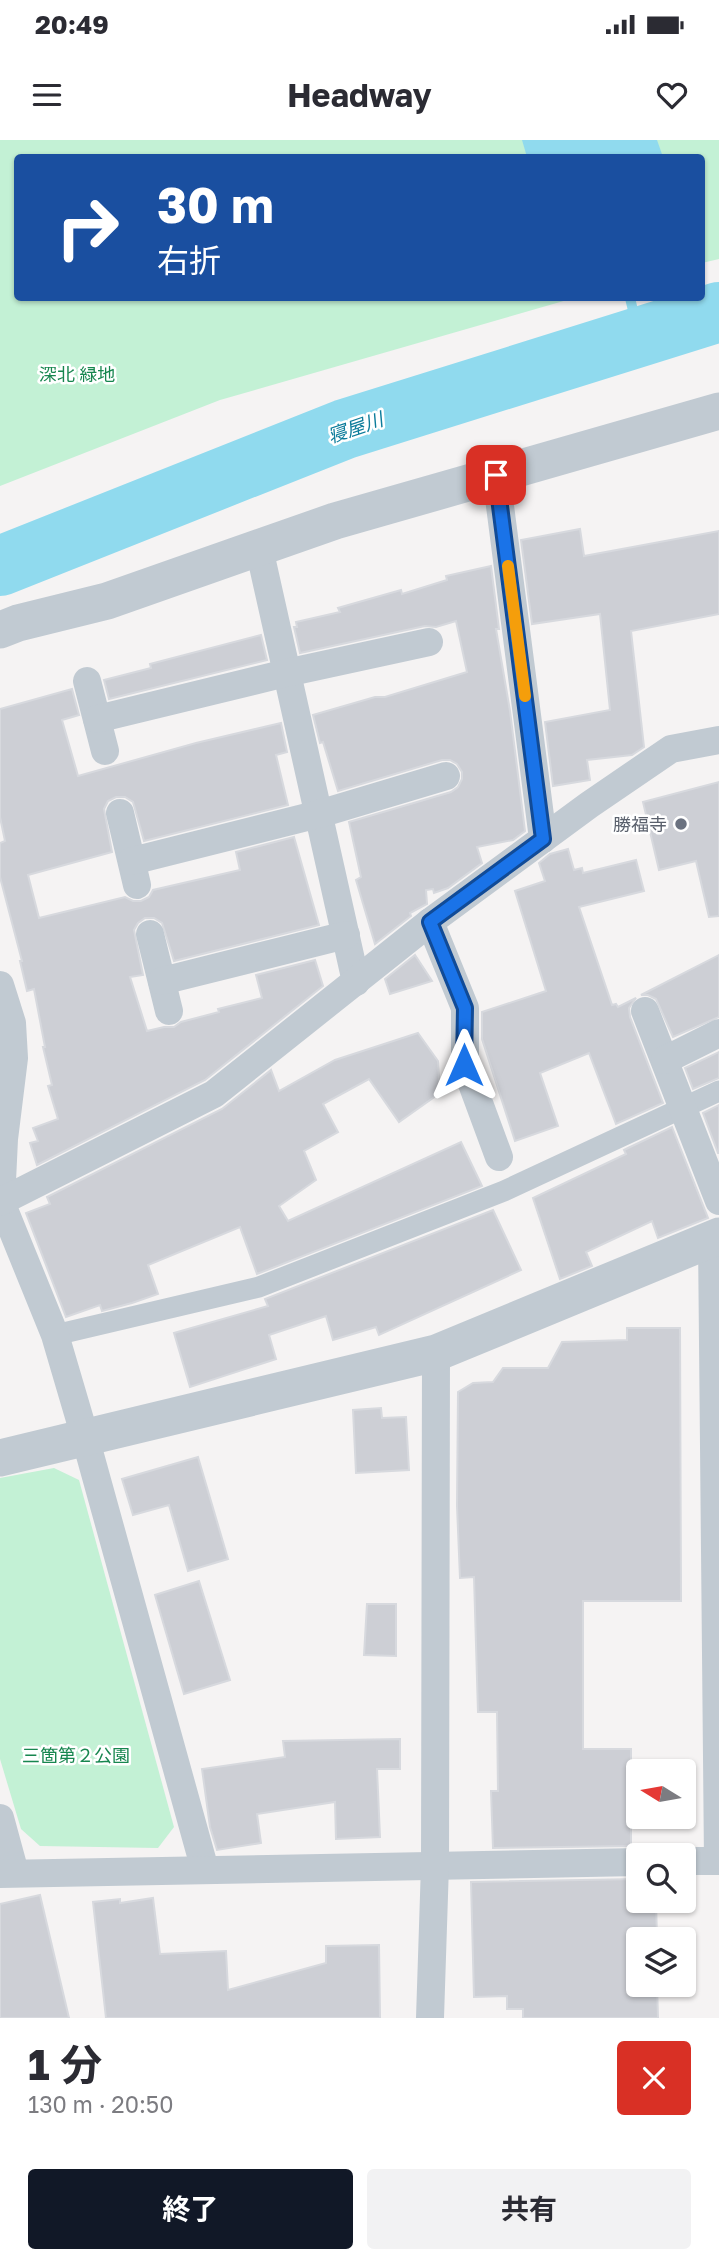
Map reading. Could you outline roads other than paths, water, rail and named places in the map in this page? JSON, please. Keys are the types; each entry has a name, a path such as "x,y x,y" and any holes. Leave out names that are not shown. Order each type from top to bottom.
{"street":[{"path":"0,630 107,601 335,521 719,411"},
{"path":"496,475 543,839"},
{"path":"259,548 356,982"},
{"path":"97,719 286,673 429,642"},
{"path":"87,681 105,751"},
{"path":"1,1202 215,1094 430,922 671,749 719,740"},
{"path":"120,813 134,873 446,776"},
{"path":"430,922 465,1008 464,1065 499,1157"},
{"path":"150,934 169,1011"},
{"path":"162,981 345,935"},
{"path":"0,985 12,1023 14,1058 4,1139 1,1202 55,1335 205,1870"},
{"path":"645,1011 719,1201"},
{"path":"665,1060 719,1032"},
{"path":"55,1335 259,1287 504,1191 719,1091"},
{"path":"0,1458 436,1353 715,1237 719,1861 696,1861"},
{"path":"430,2018 435,1866 436,1353"},
{"path":"0,1818 8,1873 626,1862"}],"water":[{"path":"522,140 657,140 662,154 526,154"}],"waterway":[{"path":"631,301 639,335"},
{"name":"寝屋川","path":"0,566 345,429 719,312"}],"place":[{"name":"勝福寺","path":"681,824"}],"park label":[{"name":"深北 緑地","path":"77,374"},
{"name":"三箇第２公園","path":"76,1755"}]}
